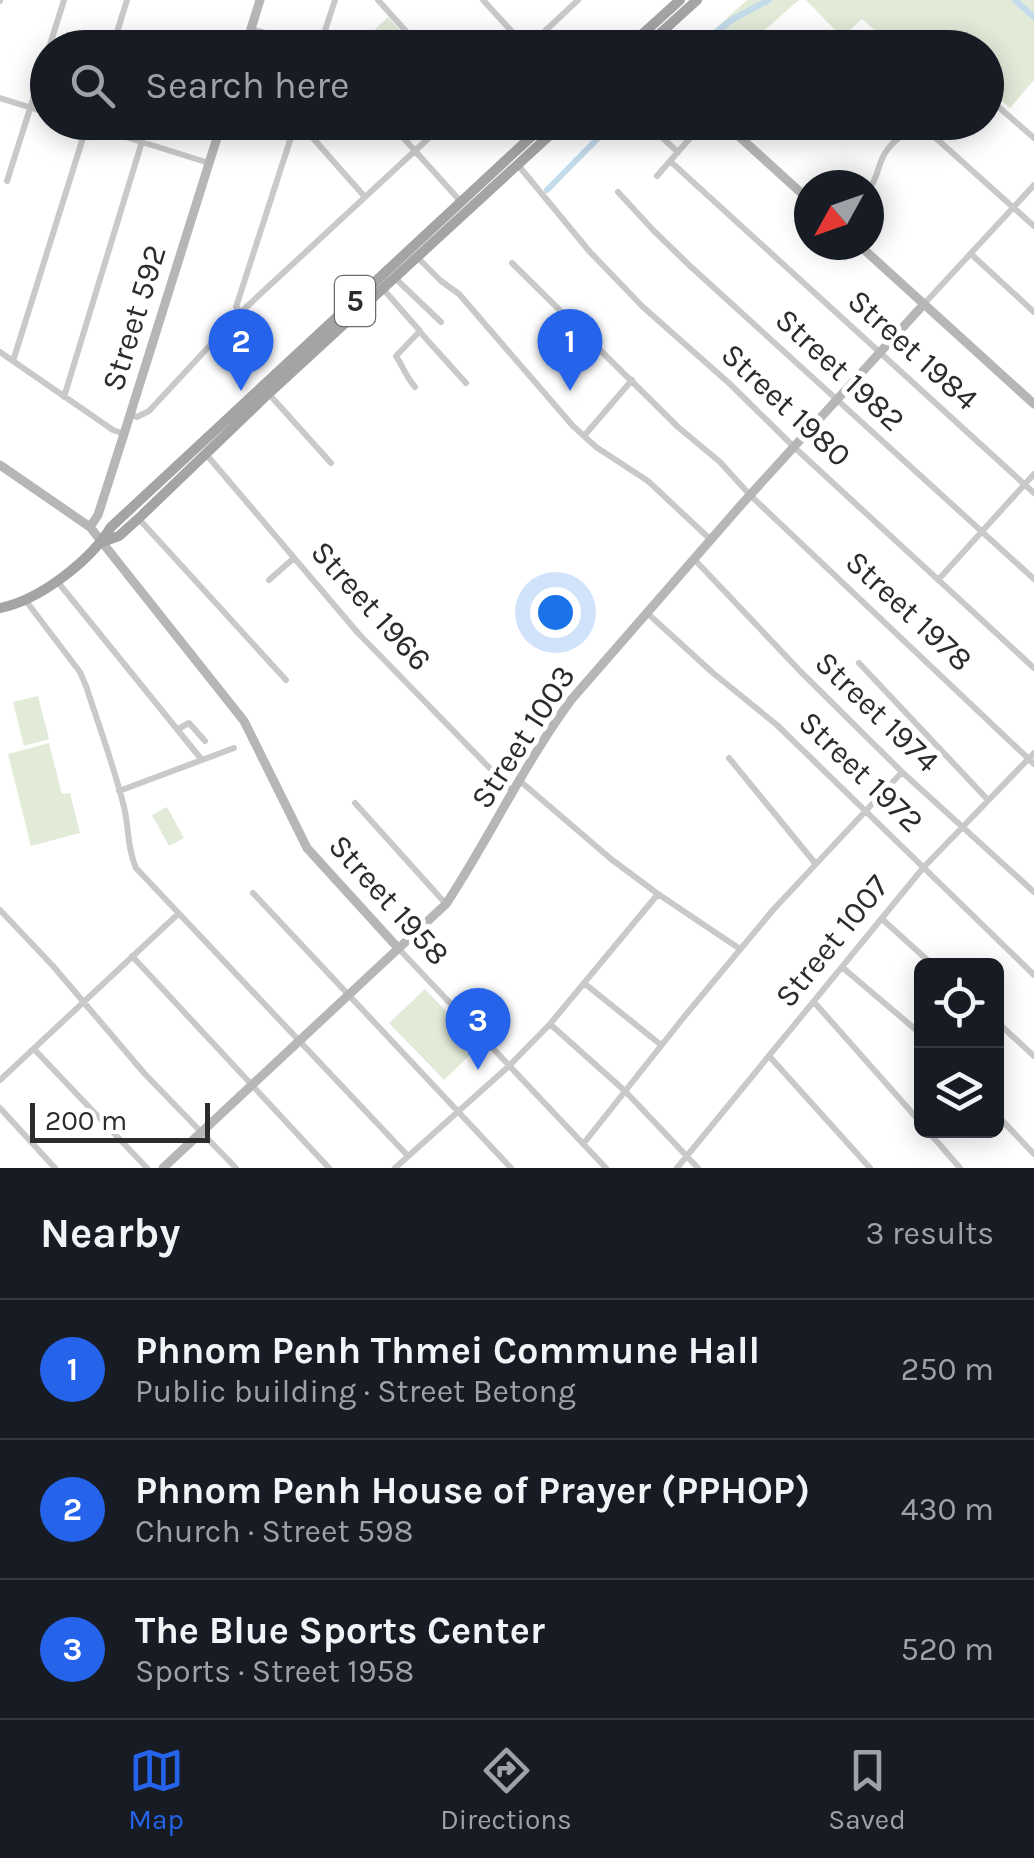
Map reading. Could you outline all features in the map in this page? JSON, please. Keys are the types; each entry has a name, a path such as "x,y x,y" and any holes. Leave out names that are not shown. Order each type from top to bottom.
{"main road":[{"path":"656,30 680,0"},
{"path":"661,30 694,1"},
{"name":"5","path":"266,390 396,279 529,140"},
{"name":"5","path":"102,542 118,536 138,518 266,390 465,206 545,140"},
{"name":"5","path":"0,608 26,601 57,581 102,542 111,527 203,451"}],"street":[{"path":"54,30 64,0"},
{"path":"118,30 128,0"},
{"path":"255,30 251,29 260,0"},
{"path":"325,30 335,0"},
{"path":"378,0 405,30"},
{"path":"483,0 510,30"},
{"path":"546,30 576,1"},
{"path":"0,98 30,108 7,181"},
{"path":"1004,112 1034,138"},
{"path":"13,361 83,140"},
{"path":"133,140 209,163"},
{"path":"64,397 142,140"},
{"name":"Street 592","path":"90,528 98,515 216,140"},
{"path":"241,312 236,307 290,140"},
{"path":"315,140 365,197"},
{"path":"405,140 465,206"},
{"path":"130,414 136,417 149,411 241,312 427,140"},
{"path":"665,140 678,152"},
{"path":"657,176 688,140"},
{"path":"743,140 794,186"},
{"path":"879,170 887,150 897,140"},
{"path":"938,140 1034,226"},
{"name":"Street 1984","path":"670,161 1034,494"},
{"name":"Street 1980","path":"518,165 590,252 644,307 1034,668"},
{"name":"Street 1003","path":"163,1168 446,904 547,733 571,700 794,446 1034,185"},
{"name":"Street 1982","path":"618,192 652,230 1034,579"},
{"path":"971,254 1034,312"},
{"path":"418,258 459,294 562,415 584,436 648,481 710,540"},
{"path":"875,260 1034,404"},
{"name":"Street 1978","path":"512,263 678,427 720,462 750,495 1032,759"},
{"path":"396,279 441,322"},
{"path":"384,290 466,383"},
{"path":"414,387 396,356 420,332"},
{"path":"0,352 124,434"},
{"path":"584,436 632,380"},
{"path":"266,390 331,463"},
{"name":"Street 1966","path":"203,451 358,633 513,792"},
{"name":"Street 1958","path":"0,465 90,528 244,721 298,834 314,857 606,1168"},
{"path":"938,580 1034,474"},
{"path":"138,518 286,680"},
{"path":"269,580 294,558"},
{"name":"Street 1974","path":"694,559 902,772 1034,892"},
{"path":"57,581 202,760"},
{"path":"26,601 80,672 120,790 136,868 408,1156"},
{"name":"Street 1972","path":"646,612 777,725 1034,975"},
{"path":"859,663 988,800"},
{"path":"178,729 189,724 205,741"},
{"path":"120,790 234,748"},
{"path":"729,758 815,863"},
{"name":"Street 1007","path":"677,1168 923,868 1032,759"},
{"path":"584,1143 740,949 902,772"},
{"path":"520,781 611,859 740,949"},
{"path":"355,803 446,904"},
{"path":"253,893 511,1168"},
{"path":"395,1168 550,1024 658,894"},
{"path":"0,910 54,966 144,1073 236,1168"},
{"path":"0,1080 178,914"},
{"path":"882,919 925,958"},
{"path":"132,956 329,1168"},
{"path":"842,967 914,1028"},
{"path":"584,983 661,1045"},
{"path":"814,1002 914,1115"},
{"path":"550,1024 624,1091 698,1168"},
{"path":"1004,1028 1034,1056"},
{"path":"34,1048 147,1168"},
{"path":"770,1057 870,1168"},
{"path":"0,1108 56,1168"},
{"path":"1004,1122 1034,1154"},
{"path":"934,1138 960,1168"}],"green space":[{"path":"747,0 799,0 765,30 717,27"},
{"path":"806,0 1034,0 1034,80 1010,108 1004,103 1004,30 875,30 862,19 850,30 835,30"},
{"path":"388,17 400,30 374,30"},
{"path":"38,696 49,739 24,746 13,702"},
{"path":"49,743 62,794 70,793 80,833 31,846 8,754"},
{"path":"167,807 184,838 169,846 152,815"},
{"path":"425,989 479,1046 444,1080 389,1023"}],"waterway":[{"path":"719,30 769,0"},
{"path":"1015,0 1034,17"},
{"path":"547,190 596,140"}],"place":[{"name":"Phnom Penh House of Prayer (PPHOP)","path":"241,391"},
{"name":"Phnom Penh Thmei Commune Hall","path":"570,391"},
{"name":"The Blue Sports Center","path":"478,1070"}]}
